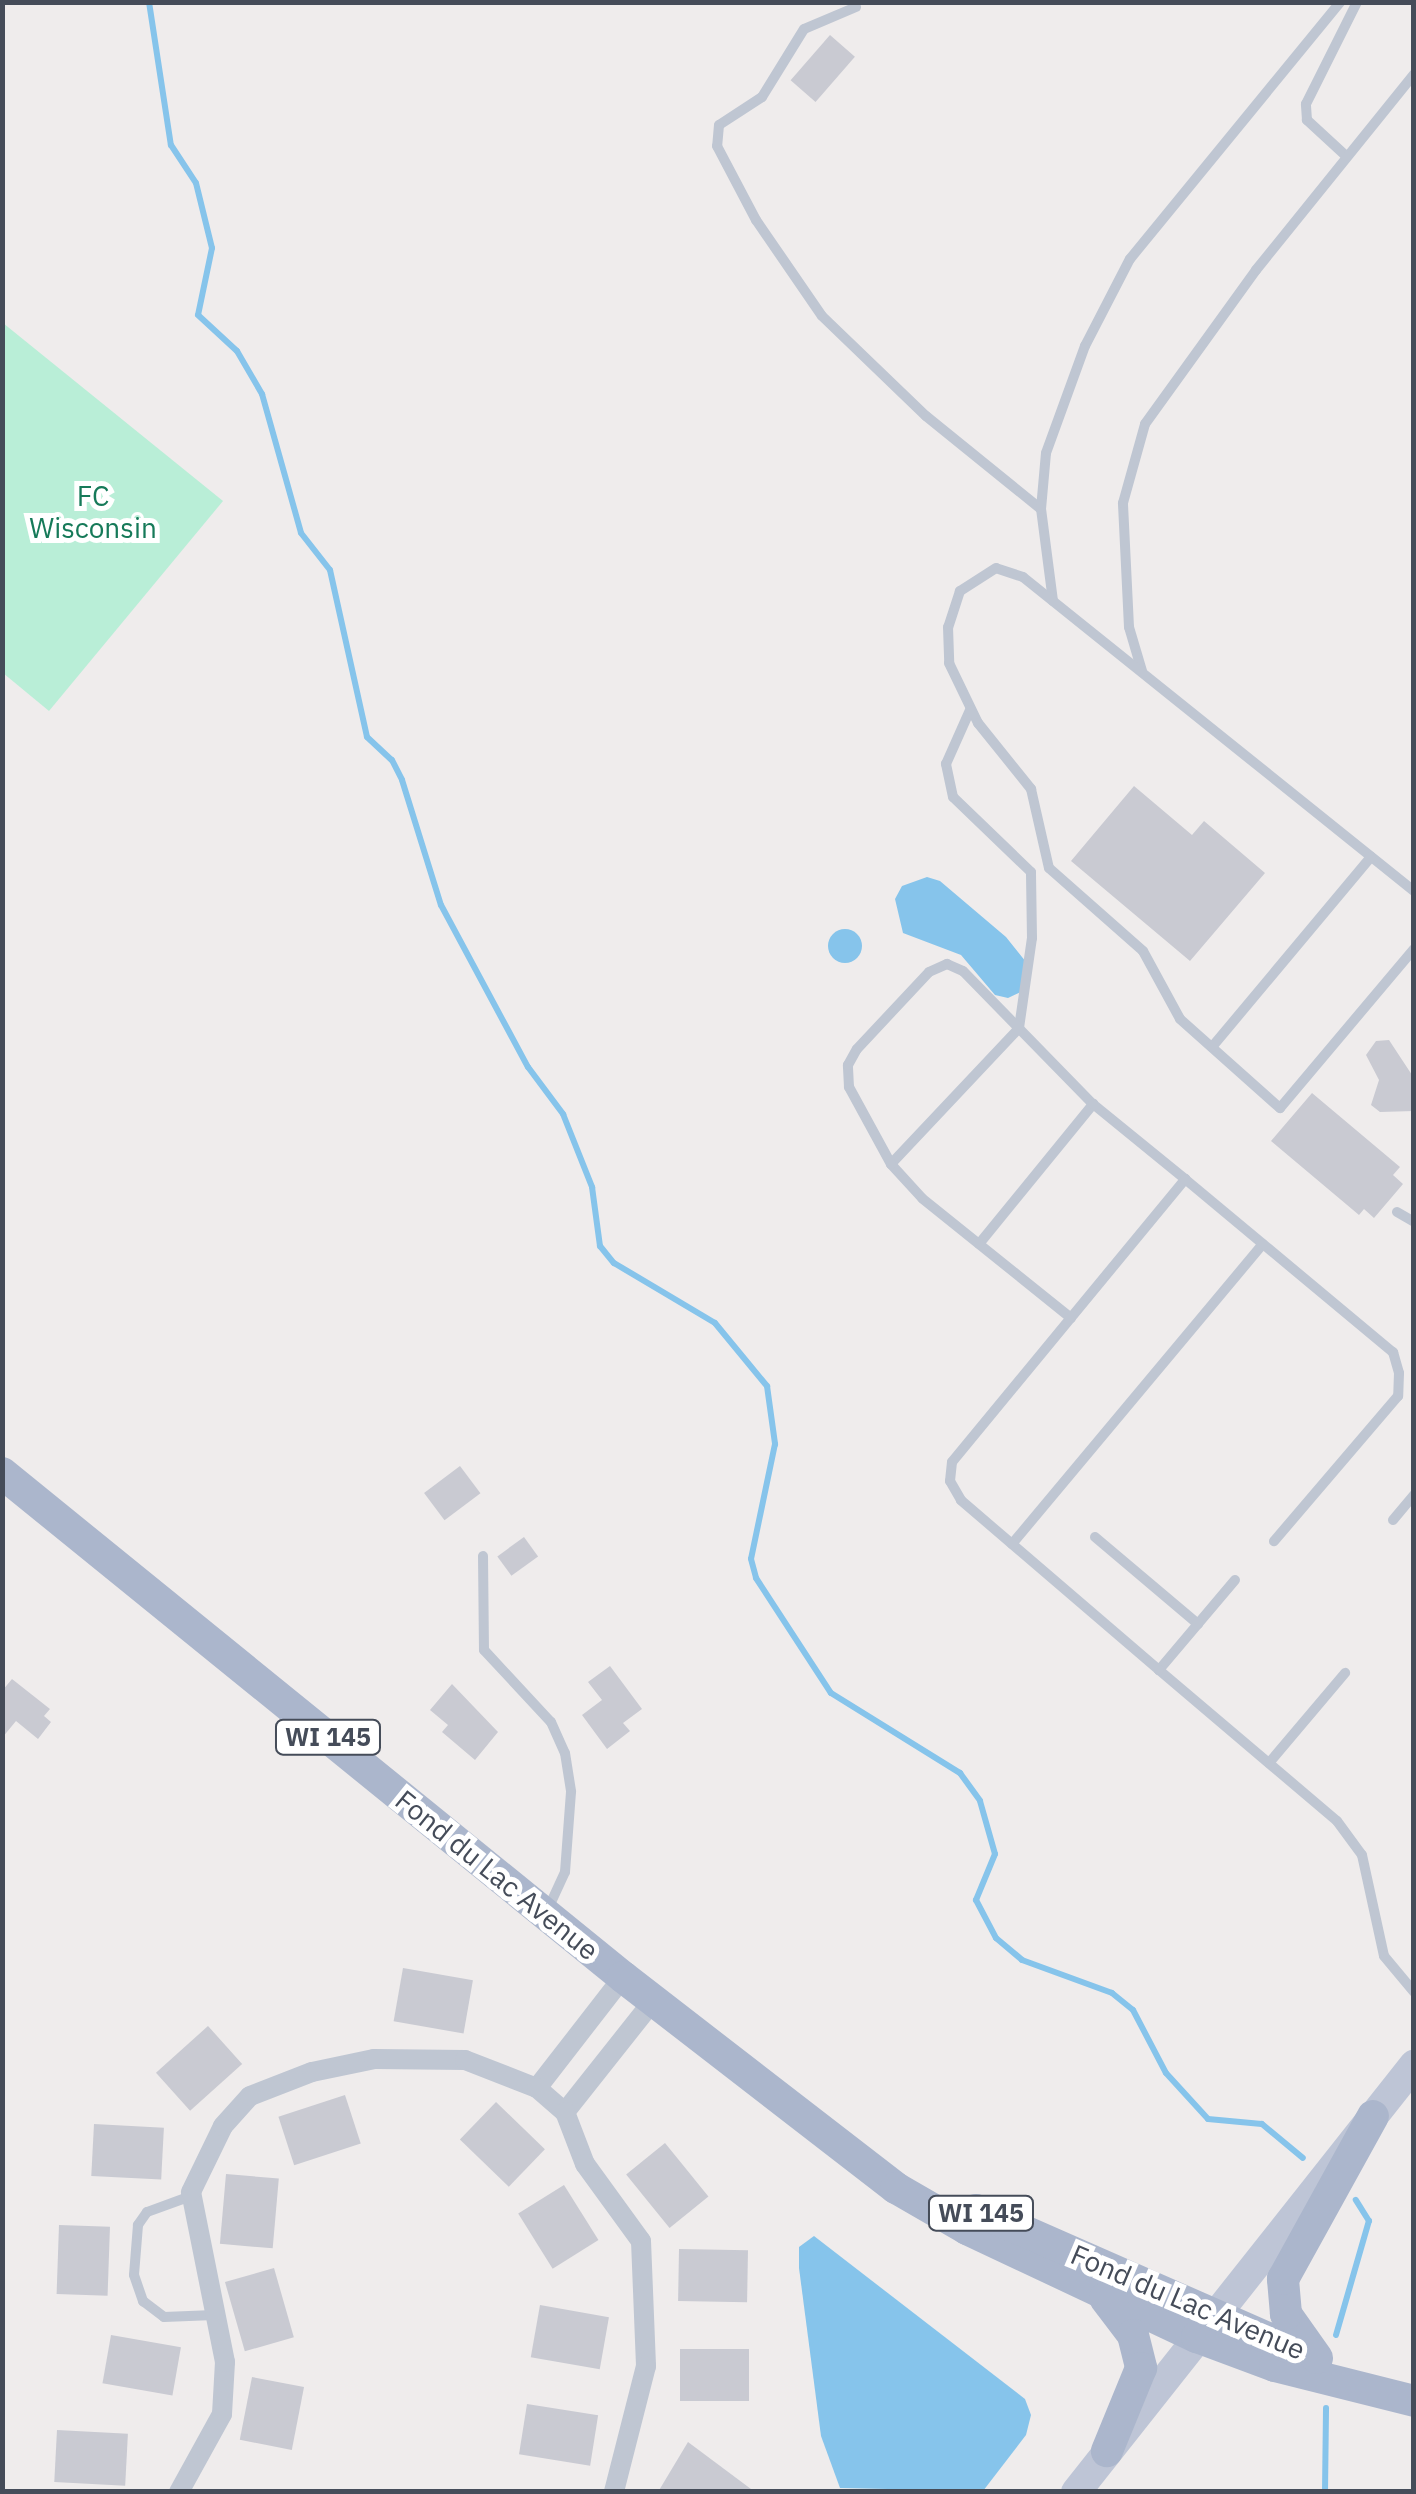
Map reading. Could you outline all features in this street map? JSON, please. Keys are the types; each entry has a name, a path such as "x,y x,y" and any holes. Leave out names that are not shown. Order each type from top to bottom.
{"main road":[{"name":"Fond du Lac Avenue","path":"2,1472 624,1978 762,2084 827,2141 910,2197 1102,2294 1317,2358 1414,2380"},
{"name":"Fond du Lac Avenue","path":"762,2084 976,2210 1206,2326 1274,2366 1414,2401"},
{"path":"1317,2358 1286,2314 1283,2279 1373,2116"},
{"path":"1102,2294 1133,2336 1141,2368 1108,2451"}],"street":[{"path":"536,2088 624,1978"},
{"path":"565,2112 653,2001"},
{"path":"179,2492 222,2414 226,2362 192,2196 223,2126 250,2096 312,2072 374,2059 465,2060 536,2088 565,2112 585,2164 641,2241 646,2366 614,2492"},
{"path":"1076,2492 1414,2065"}],"lane":[{"path":"1053,602 1041,509 1046,453 1085,346 1130,259 1340,2"},
{"path":"1345,155 1306,120 1306,104 1357,2"},
{"path":"856,8 804,29 762,97 720,125 717,146 756,220 822,316 926,416 1041,509"},
{"path":"1143,674 1129,626 1124,546 1124,489 1134,450 1178,373 1345,155 1414,74"},
{"path":"1414,890 1010,570 980,573 965,584 954,601 947,646 970,710 1031,789 1050,868 1143,952 1180,1018 1280,1108 1414,949"},
{"path":"891,1164 1019,1028 1032,938 1031,872 953,796 946,764 970,710"},
{"path":"1212,1047 1370,856"},
{"path":"1071,1318 979,1244 891,1164 849,1087 848,1065 929,972 947,964 963,971 1094,1104 1393,1352 1399,1373 1398,1396 1274,1542"},
{"path":"979,1244 1094,1104"},
{"path":"1185,1179 952,1462 950,1481 961,1500 1336,1821 1362,1856 1384,1956 1414,1992"},
{"path":"1397,1212 1414,1222"},
{"path":"1012,1544 1263,1244"},
{"path":"1393,1520 1414,1495"},
{"path":"1095,1537 1198,1624"},
{"path":"483,1556 484,1650 552,1722 565,1753 571,1792 565,1872 546,1914"},
{"path":"1159,1670 1235,1580"},
{"path":"1269,1763 1346,1673"},
{"path":"192,2196 147,2212 138,2225 134,2276 144,2301 164,2317 214,2314"}],"green space":[{"name":"FC Wisconsin","path":"3,323 223,501 49,711 3,673"}],"water":[{"path":"927,877 940,881 1006,937 1030,967 1029,988 1008,998 995,995 961,955 903,933 895,899 902,886"},
{"path":"845,929 857,934 862,946 857,958 845,963 833,958 828,946 833,934"},
{"path":"814,2236 1025,2399 1031,2415 1026,2435 983,2491 840,2488 821,2436 799,2268 799,2247"}],"building":[{"path":"830,35 855,57 816,102 791,80"},
{"path":"1134,786 1192,835 1204,821 1265,873 1190,961 1071,861"},
{"path":"1389,1040 1414,1078 1414,1111 1380,1112 1371,1105 1379,1080 1366,1055 1376,1041"},
{"path":"1312,1093 1400,1167 1393,1175 1403,1184 1374,1218 1364,1209 1359,1215 1271,1141"},
{"path":"460,1466 480,1493 445,1520 424,1493"},
{"path":"524,1537 538,1556 511,1576 497,1556"},
{"path":"610,1666 642,1709 623,1723 630,1731 607,1749 582,1715 602,1700 588,1682"},
{"path":"12,1679 50,1709 44,1716 51,1722 38,1739 16,1721 2,1738 2,1691"},
{"path":"452,1684 498,1732 475,1760 442,1732 448,1725 430,1710"},
{"path":"403,1968 473,1980 464,2034 394,2021"},
{"path":"208,2026 242,2064 190,2111 156,2073"},
{"path":"345,2095 361,2144 294,2165 278,2117"},
{"path":"496,2102 545,2149 509,2187 460,2139"},
{"path":"94,2124 164,2128 161,2180 91,2176"},
{"path":"665,2143 708,2197 670,2228 626,2174"},
{"path":"226,2174 279,2179 273,2248 220,2244"},
{"path":"564,2185 598,2240 553,2269 518,2214"},
{"path":"59,2225 110,2227 108,2296 57,2294"},
{"path":"679,2249 748,2250 747,2302 678,2301"},
{"path":"274,2268 294,2337 245,2351 225,2282"},
{"path":"540,2305 609,2317 600,2369 531,2357"},
{"path":"111,2335 181,2347 172,2396 102,2383"},
{"path":"680,2349 749,2349 749,2401 680,2401"},
{"path":"252,2377 304,2387 292,2450 240,2440"},
{"path":"527,2404 598,2415 590,2466 519,2454"},
{"path":"57,2430 128,2434 125,2486 54,2482"},
{"path":"688,2442 755,2492 658,2492"}],"waterway":[{"path":"149,2 171,145 196,183 212,248 198,315 237,351 262,394 301,533 330,570 367,737 392,760 402,780 441,905 528,1067 563,1114 592,1187 600,1246 614,1263 715,1323 767,1386 775,1444 751,1559 756,1578 831,1693 960,1773 980,1801 995,1854 976,1900 996,1938 1022,1960 1112,1993 1133,2010 1166,2073 1208,2119 1262,2124 1303,2158"},
{"path":"1336,2335 1369,2221 1356,2200"},
{"path":"1325,2492 1326,2408"}]}
